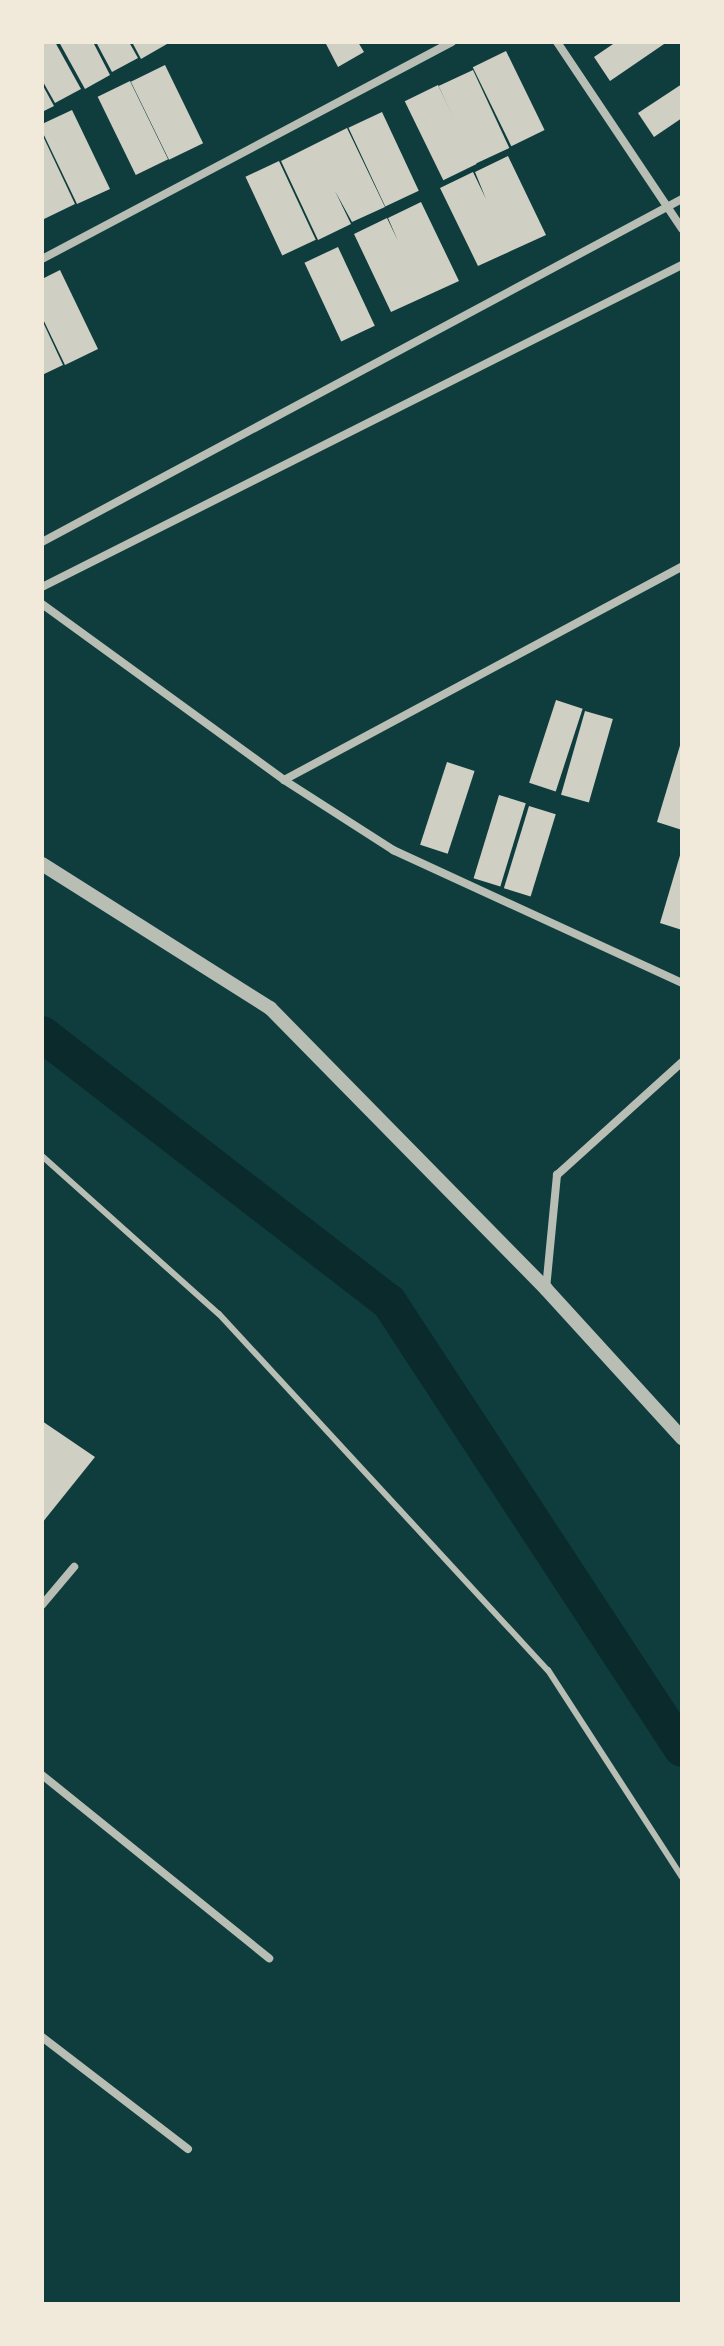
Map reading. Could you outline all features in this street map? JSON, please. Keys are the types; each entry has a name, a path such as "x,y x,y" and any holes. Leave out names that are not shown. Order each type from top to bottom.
{"street":[{"path":"42,259 452,42"},
{"path":"557,42 682,229"},
{"path":"42,542 682,199"},
{"path":"42,587 682,265"},
{"path":"284,780 682,567"},
{"path":"42,604 284,780 393,850 682,983"},
{"path":"42,864 270,1008 546,1289 682,1438"},
{"path":"546,1289 557,1175 682,1062"},
{"path":"42,1605 74,1567"},
{"path":"42,1775 269,1958"},
{"path":"42,2037 188,2149"}],"lane":[{"path":"42,1156 219,1314 548,1670 682,1877"}],"building":[{"path":"42,42 55,42 81,89 55,103 42,80"},
{"path":"59,42 93,42 110,75 85,89"},
{"path":"96,42 129,42 138,58 112,72"},
{"path":"132,42 166,42 167,44 141,59"},
{"path":"325,42 358,42 364,52 338,67"},
{"path":"616,42 667,42 610,81 594,57"},
{"path":"506,51 545,130 511,146 473,67"},
{"path":"165,65 203,143 169,160 131,82"},
{"path":"473,70 509,148 475,164 439,86"},
{"path":"130,81 168,159 136,175 98,97"},
{"path":"42,84 54,106 42,112"},
{"path":"682,84 682,118 654,137 638,113"},
{"path":"438,85 477,164 443,180 405,101"},
{"path":"72,110 110,189 77,204 42,131 42,124"},
{"path":"382,112 419,191 385,206 348,128"},
{"path":"347,128 385,207 352,222 335,191 351,224 318,240 281,161"},
{"path":"42,134 75,204 42,220"},
{"path":"508,156 546,235 478,266 440,188 473,172 486,199 475,172"},
{"path":"279,161 316,240 282,255 245,177"},
{"path":"421,202 459,281 391,312 354,234 387,218 398,241 388,218"},
{"path":"338,247 375,326 341,341 304,263"},
{"path":"60,270 98,349 65,365 42,317 42,279"},
{"path":"42,320 63,365 42,375"},
{"path":"556,700 583,709 556,791 529,783"},
{"path":"585,711 613,719 589,803 561,795"},
{"path":"682,739 682,830 657,822"},
{"path":"447,762 475,771 448,854 420,845"},
{"path":"499,795 526,803 500,886 474,878"},
{"path":"529,806 556,814 531,896 504,888"},
{"path":"682,852 682,930 660,923"},
{"path":"42,1421 95,1457 42,1523"}],"waterway":[{"path":"42,1034 389,1302 682,1749"}]}
